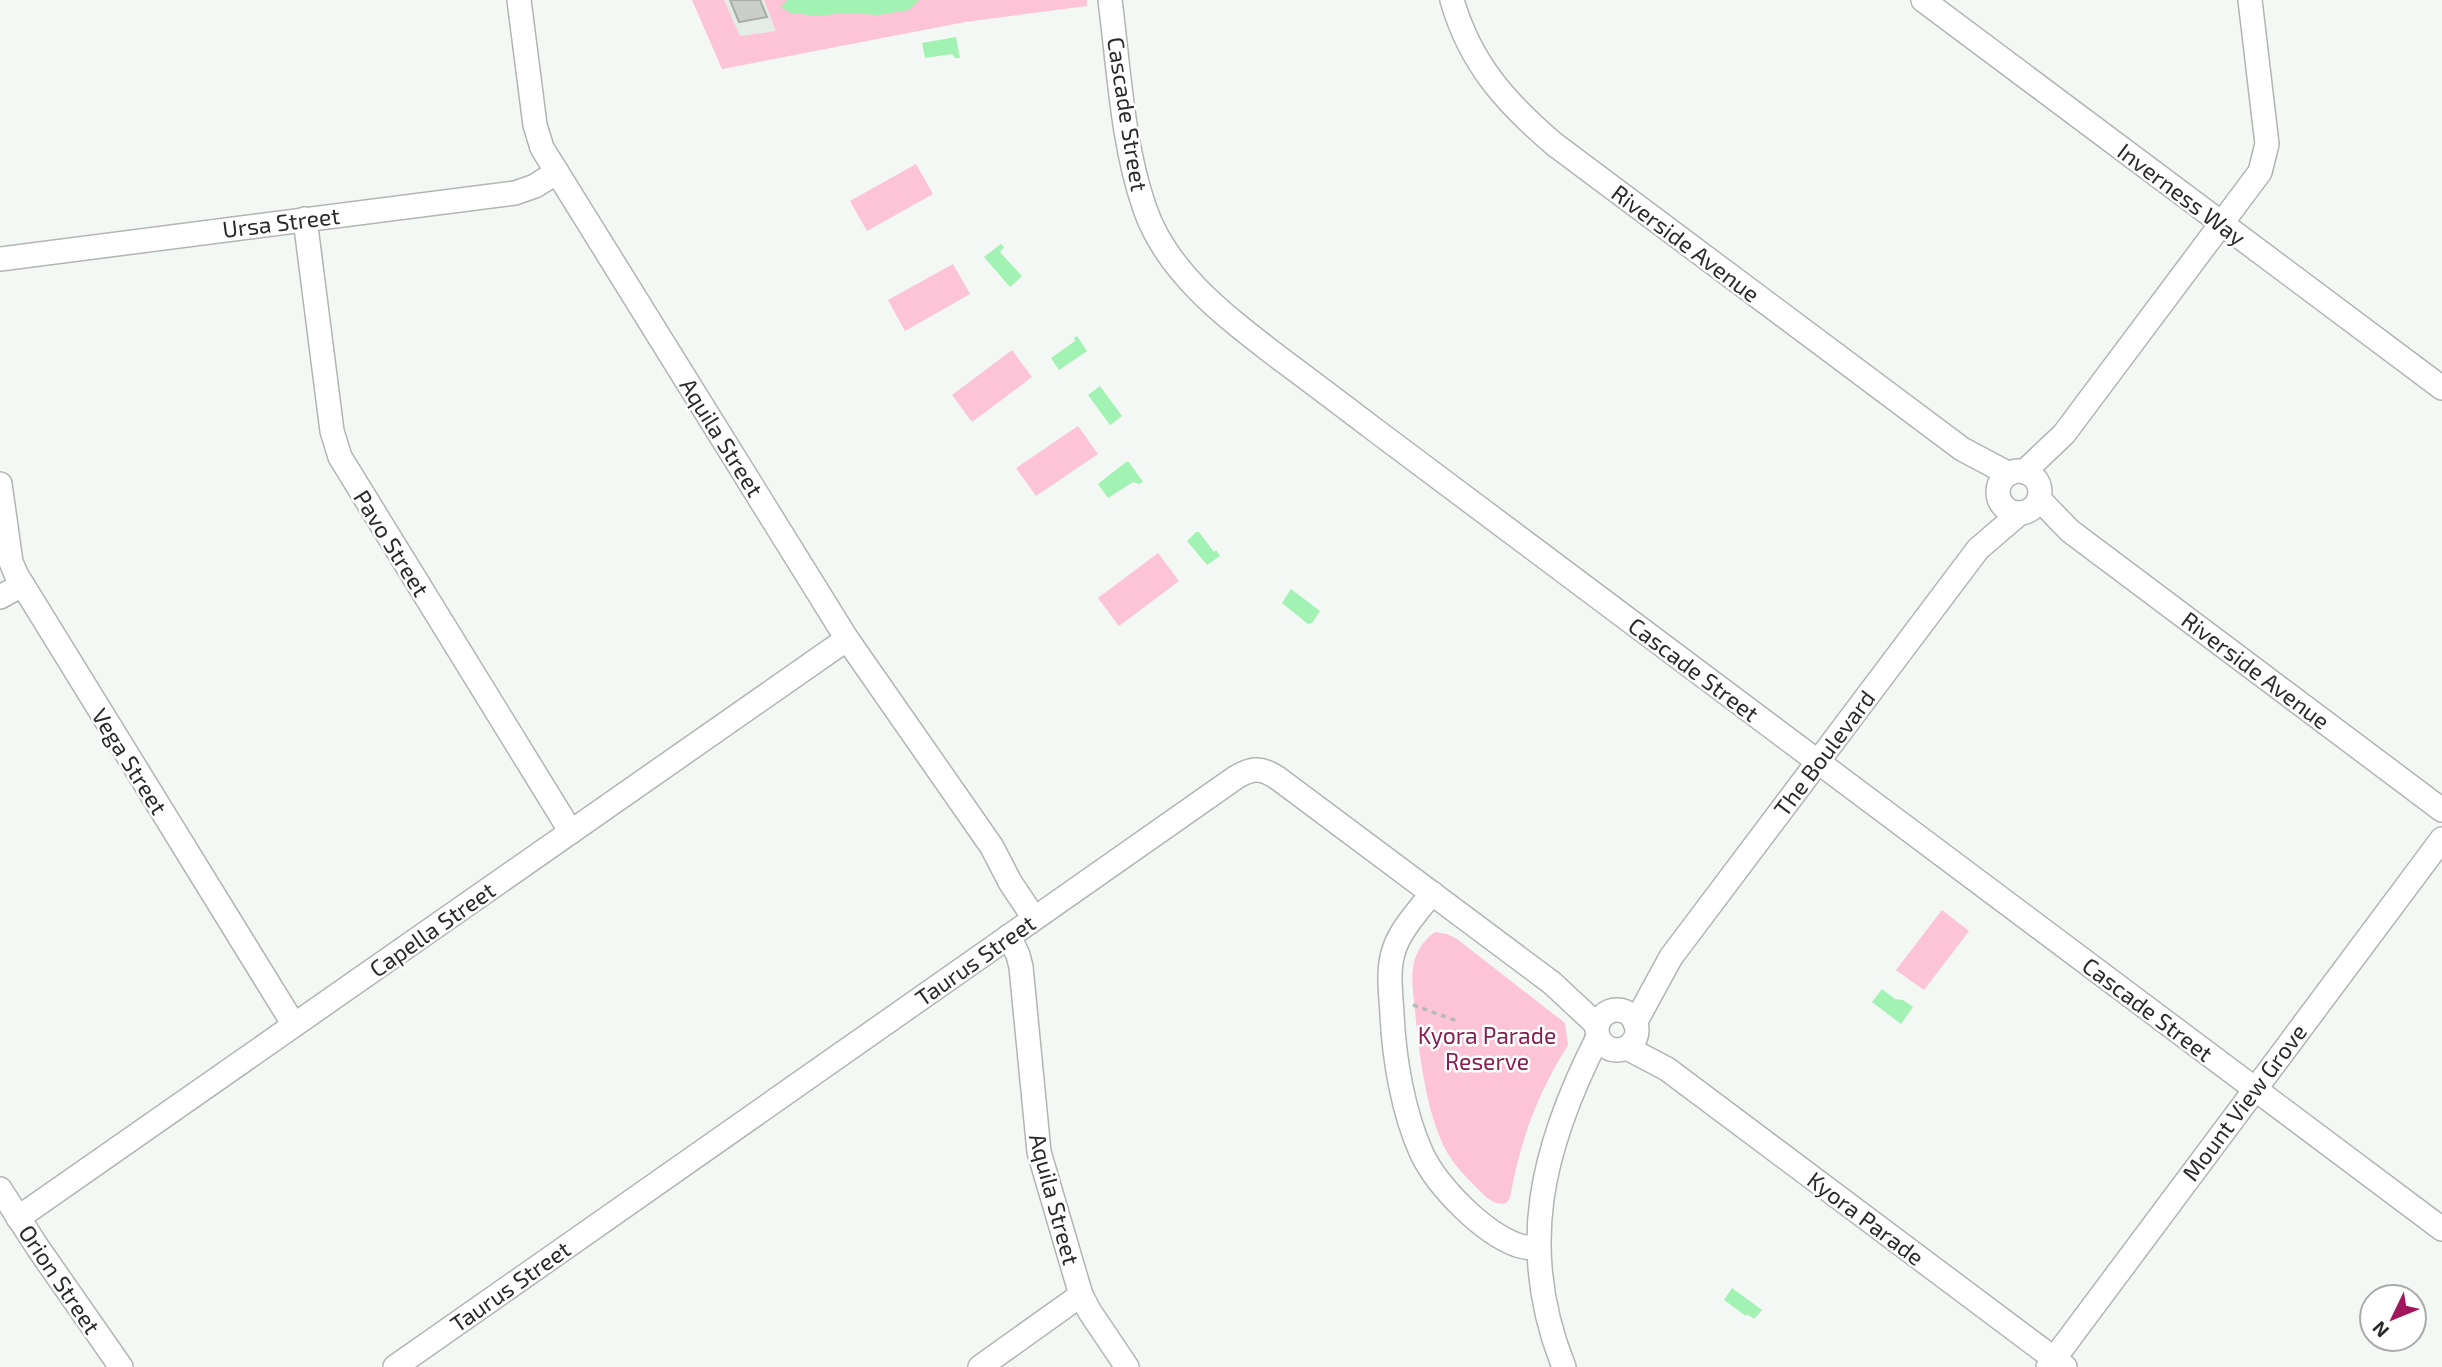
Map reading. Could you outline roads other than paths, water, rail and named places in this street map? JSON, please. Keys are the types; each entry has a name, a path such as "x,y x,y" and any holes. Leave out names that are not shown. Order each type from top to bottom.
{"street":[{"name":"Aquila Street","path":"519,0 538,139 556,172 846,639 992,847 1019,876 1040,915"},
{"name":"Cascade Street","path":"1110,0 1136,180 1146,212 1160,239 1180,270 1198,290 1252,337 2442,1229"},
{"name":"Riverside Avenue","path":"1452,0 1466,40 1483,70 1522,117 1554,144 2442,810"},
{"name":"Inverness Way","path":"1923,0 2442,388"},
{"name":"The Boulevard","path":"1564,1367 1546,1311 1538,1249 1542,1192 1555,1140 1564,1117 1617,1030 2260,172 2267,144 2250,0"},
{"name":"Ursa Street","path":"0,259 515,193 527,190 556,172"},
{"name":"Pavo Street","path":"305,219 333,438 340,457 571,832"},
{"name":"Vega Street","path":"0,484 11,562 22,585 294,1025"},
{"path":"0,597 22,585"},
{"name":"Capella Street","path":"18,1219 846,639"},
{"name":"Taurus Street","path":"394,1367 1244,772 1258,769 1276,777 1617,1030"},
{"name":"Mount View Grove","path":"2056,1364 2254,1089 2442,839"},
{"path":"1432,893 1398,942 1391,969 1395,1053 1412,1122 1423,1154 1438,1180 1457,1201 1498,1235 1517,1245 1538,1249"},
{"name":"Aquila Street","path":"1009,936 1021,967 1039,1152 1081,1295 1127,1367"},
{"name":"Kyora Parade","path":"1617,1030 2056,1364"},
{"name":"Orion Street","path":"0,1189 121,1367"},
{"path":"980,1367 1081,1295"}],"park label":[{"name":"Kyora Parade Reserve","path":"1487,1048"}]}
